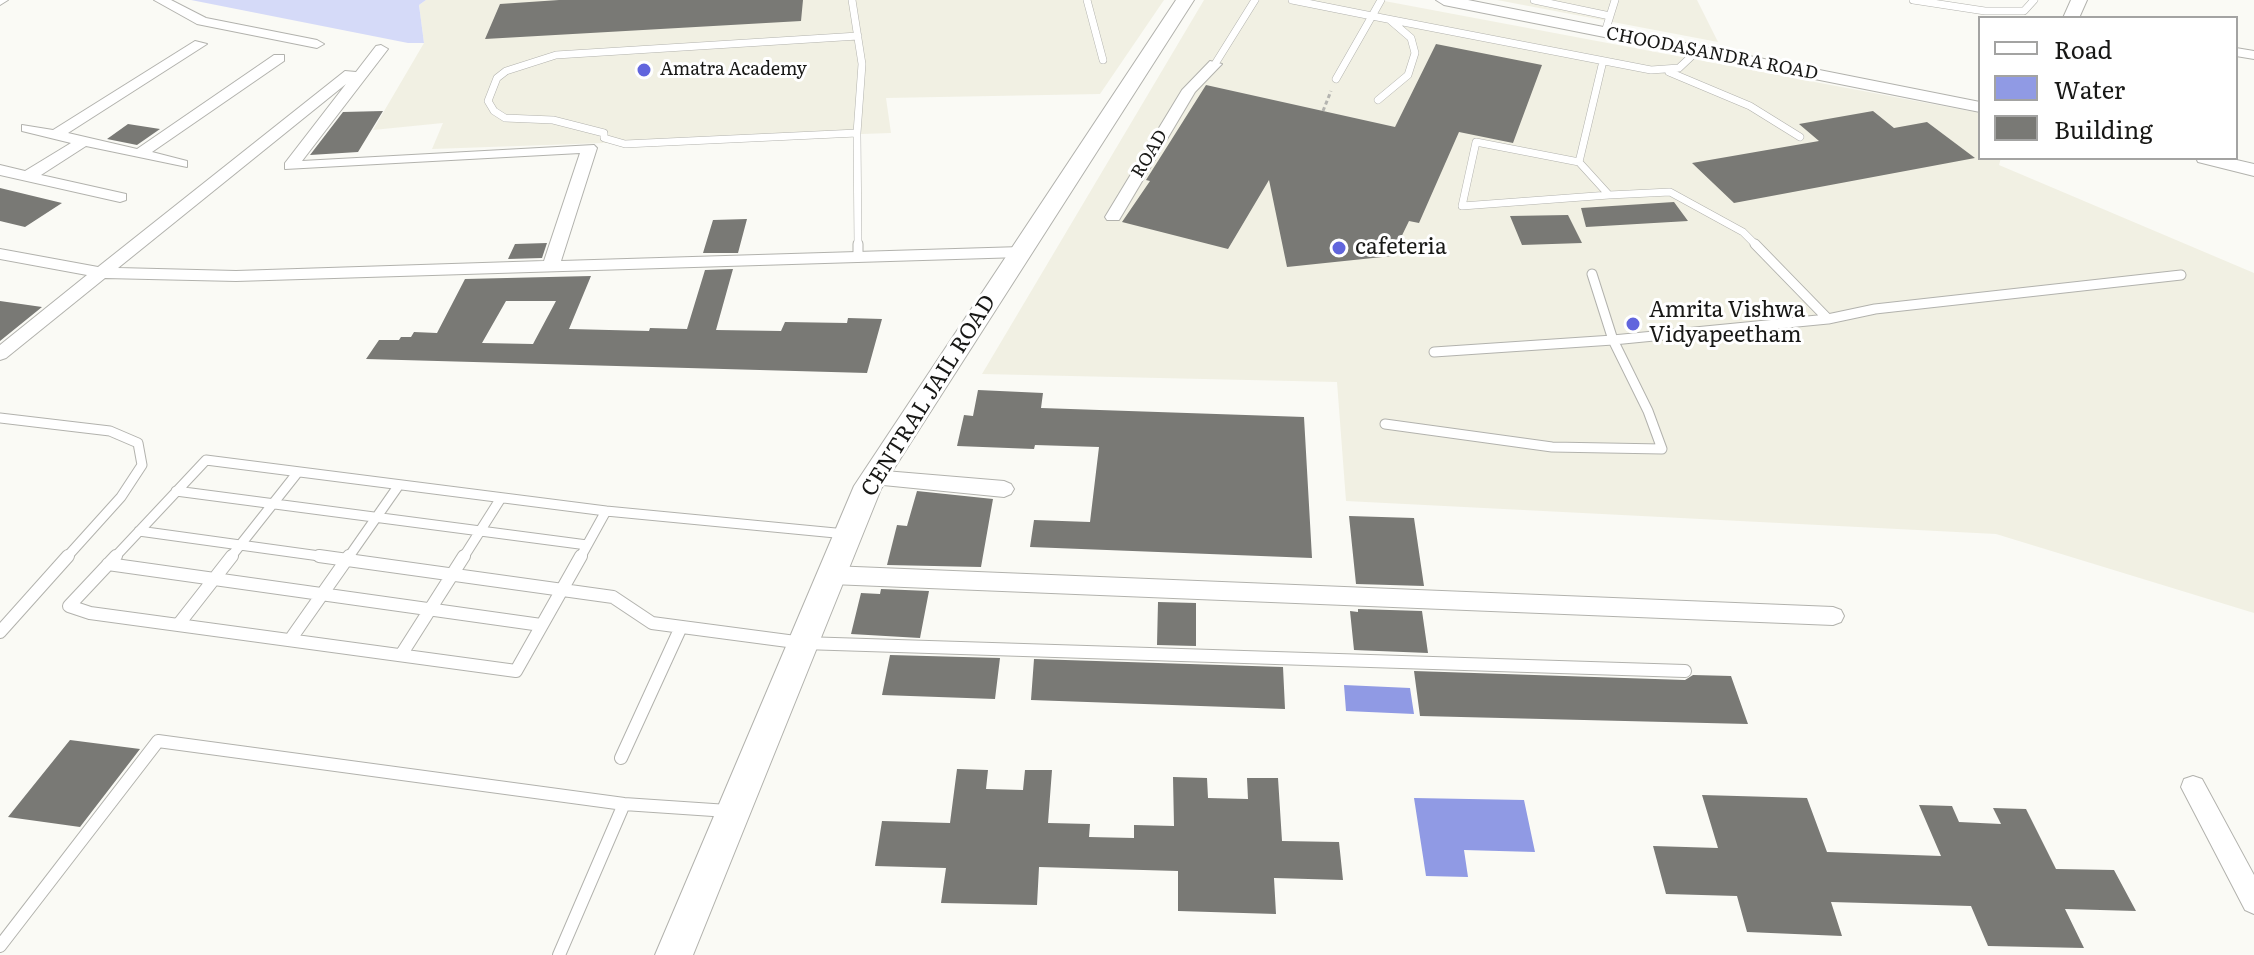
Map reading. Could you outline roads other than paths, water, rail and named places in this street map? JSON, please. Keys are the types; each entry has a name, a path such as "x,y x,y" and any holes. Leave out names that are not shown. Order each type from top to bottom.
{"main road":[{"name":"CENTRAL JAIL ROAD","path":"674,955 873,477 1185,0"}],"street":[{"path":"161,0 202,21 317,44"},
{"name":"CHOODASANDRA ROAD","path":"1444,0 1608,24 1697,51 1978,107"},
{"path":"55,135 200,44"},
{"path":"381,49 290,166 589,148 551,266"},
{"path":"140,154 279,58"},
{"name":"ROAD","path":"1113,217 1189,90 1215,64"},
{"path":"0,354 354,72"},
{"path":"27,128 182,164"},
{"path":"28,176 84,141"},
{"path":"2214,160 2254,170"},
{"path":"0,170 120,197"},
{"path":"0,254 104,273 236,276 1021,252"},
{"path":"873,477 1004,489"},
{"path":"831,575 1833,616"},
{"path":"2193,787 2248,877 2254,901"}],"lane":[{"path":"852,0 862,64 857,133 858,257"},
{"path":"1087,0 1103,60"},
{"path":"1215,64 1255,0"},
{"path":"1292,0 1667,72 1750,106 1800,137"},
{"path":"1336,79 1381,0"},
{"path":"1534,0 1608,24 1615,0"},
{"path":"1913,0 2026,14 2034,0"},
{"path":"1378,100 1408,75 1415,53 1411,38 1388,19"},
{"path":"857,133 625,144 604,138 604,133 553,120 505,118 494,111 488,101 497,78 506,71 556,55 858,36"},
{"path":"1667,72 1679,68 1697,51"},
{"path":"1579,162 1603,61"},
{"path":"1609,195 1579,162 1476,142 1462,206 1670,192 1743,232 1828,319"},
{"path":"1385,424 1552,447 1662,449 1648,411 1613,340 1592,274"},
{"path":"1434,352 1613,340 1828,319 1875,309 2181,275"},
{"path":"0,418 110,431 138,443 142,465 121,497 0,632"},
{"path":"606,511 516,671 90,613 69,606 206,460 606,511 848,534"},
{"path":"178,625 298,472"},
{"path":"290,640 399,485"},
{"path":"176,491 587,545"},
{"path":"401,655 501,498"},
{"path":"139,531 613,597 652,623 803,643 1685,671"},
{"path":"108,564 541,625"},
{"path":"621,758 681,627"},
{"path":"0,946 158,741 624,804 734,812"},
{"path":"559,955 624,804"}],"water":[{"path":"1344,685 1410,688 1414,714 1346,711"},
{"path":"1414,798 1524,800 1535,852 1464,850 1468,877 1426,876"}],"place":[{"name":"Amatra Academy","path":"644,70"},
{"name":"cafeteria","path":"1339,248"},
{"name":"Amrita Vishwa Vidyapeetham","path":"1633,324"}]}
